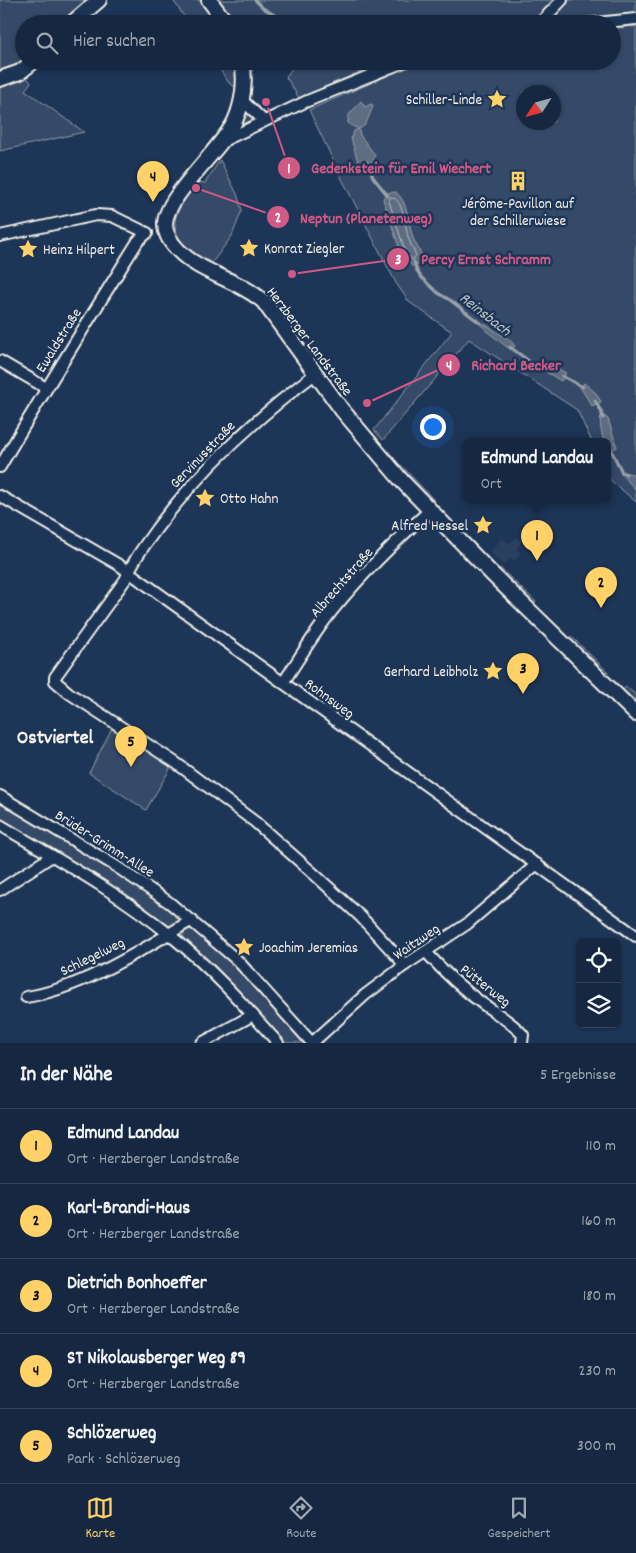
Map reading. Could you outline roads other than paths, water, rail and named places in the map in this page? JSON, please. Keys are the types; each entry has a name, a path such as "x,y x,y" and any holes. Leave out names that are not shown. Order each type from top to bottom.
{"street":[{"path":"82,15 99,0"},
{"path":"209,0 220,15"},
{"path":"547,15 562,0"},
{"path":"621,20 636,19"},
{"path":"0,79 23,70"},
{"path":"0,236 96,214 112,216 147,233 165,230 165,222 172,206 194,174 222,142 235,121 242,100 242,70"},
{"path":"222,142 264,121 385,70"},
{"path":"242,100 264,121"},
{"name":"Herzberger Landstraße","path":"165,230 170,241 179,251 194,262 246,288 263,300 342,410 371,446 492,574 636,714"},
{"name":"Ewaldstraße","path":"0,467 46,388 138,241 147,233"},
{"path":"0,361 46,388"},
{"name":"Gervinusstraße","path":"316,374 258,419 202,473 167,514 132,562 125,580 55,677 55,681 191,774 255,822 361,917 405,965"},
{"name":"Rohnsweg","path":"0,496 128,571 636,936"},
{"name":"Albrechtstraße","path":"283,682 336,606 430,510"},
{"name":"Brüder-Grimm-Allee","path":"0,796 114,865 192,920 238,961 312,1043"},
{"path":"0,825 120,899 169,934 202,961 278,1043"},
{"path":"0,890 52,856"},
{"name":"Waitzweg","path":"312,1043 365,995 405,965 467,924 537,864"},
{"path":"169,934 192,920"},
{"name":"Schlegelweg","path":"26,997 45,994 77,981 112,965 169,934"},
{"name":"Pütterweg","path":"426,952 469,994 515,1026 523,1035 522,1043"},
{"path":"202,1043 253,1015"}],"water":[{"path":"361,101 365,107 371,104 373,107 365,125 359,128 348,123 348,116"},
{"path":"359,129 360,135 375,155 372,162 368,165 361,165 358,162 351,138 354,131"},
{"path":"396,192 406,208 413,238 422,257 418,262 419,264 413,267 402,256 383,199 386,193"},
{"path":"478,320 510,340 515,346 511,350 485,329"},
{"path":"547,365 566,373 561,381 543,370"},
{"path":"584,383 596,393 601,402 592,406 580,387"},
{"path":"601,416 608,419 617,447 611,450 611,438 603,438 600,422"},
{"path":"620,473 636,475 636,490"}],"waterway":[{"name":"Reinsbach","path":"255,0 263,8 275,15"},
{"name":"Reinsbach","path":"367,162 373,177 388,196"},
{"name":"Reinsbach","path":"414,262 422,278 438,293 480,323"},
{"name":"Reinsbach","path":"510,347 537,367 547,371"},
{"name":"Reinsbach","path":"562,376 583,387"},
{"name":"Reinsbach","path":"595,401 603,418"},
{"name":"Reinsbach","path":"611,450 622,472 626,474"}],"place":[{"name":"Schiller-Linde","path":"497,99"},
{"name":"Gedenkstein für Emil Wiechert","path":"266,102"},
{"name":"Jérôme-Pavillon auf der Schillerwiese","path":"518,181"},
{"name":"Neptun (Planetenweg)","path":"196,188"},
{"name":"ST Nikolausberger Weg 89","path":"153,202"},
{"name":"Konrat Ziegler","path":"249,248"},
{"name":"Heinz Hilpert","path":"28,249"},
{"name":"Percy Ernst Schramm","path":"292,274"},
{"name":"Richard Becker","path":"367,403"},
{"name":"Otto Hahn","path":"205,498"},
{"name":"Alfred Hessel","path":"483,525"},
{"name":"Edmund Landau","path":"537,561"},
{"name":"Karl-Brandi-Haus","path":"601,608"},
{"name":"Gerhard Leibholz","path":"493,671"},
{"name":"Dietrich Bonhoeffer","path":"523,694"},
{"name":"Schlözerweg","path":"131,767"},
{"name":"Joachim Jeremias","path":"244,947"}],"district":[{"name":"Ostviertel","path":"55,736"}]}
